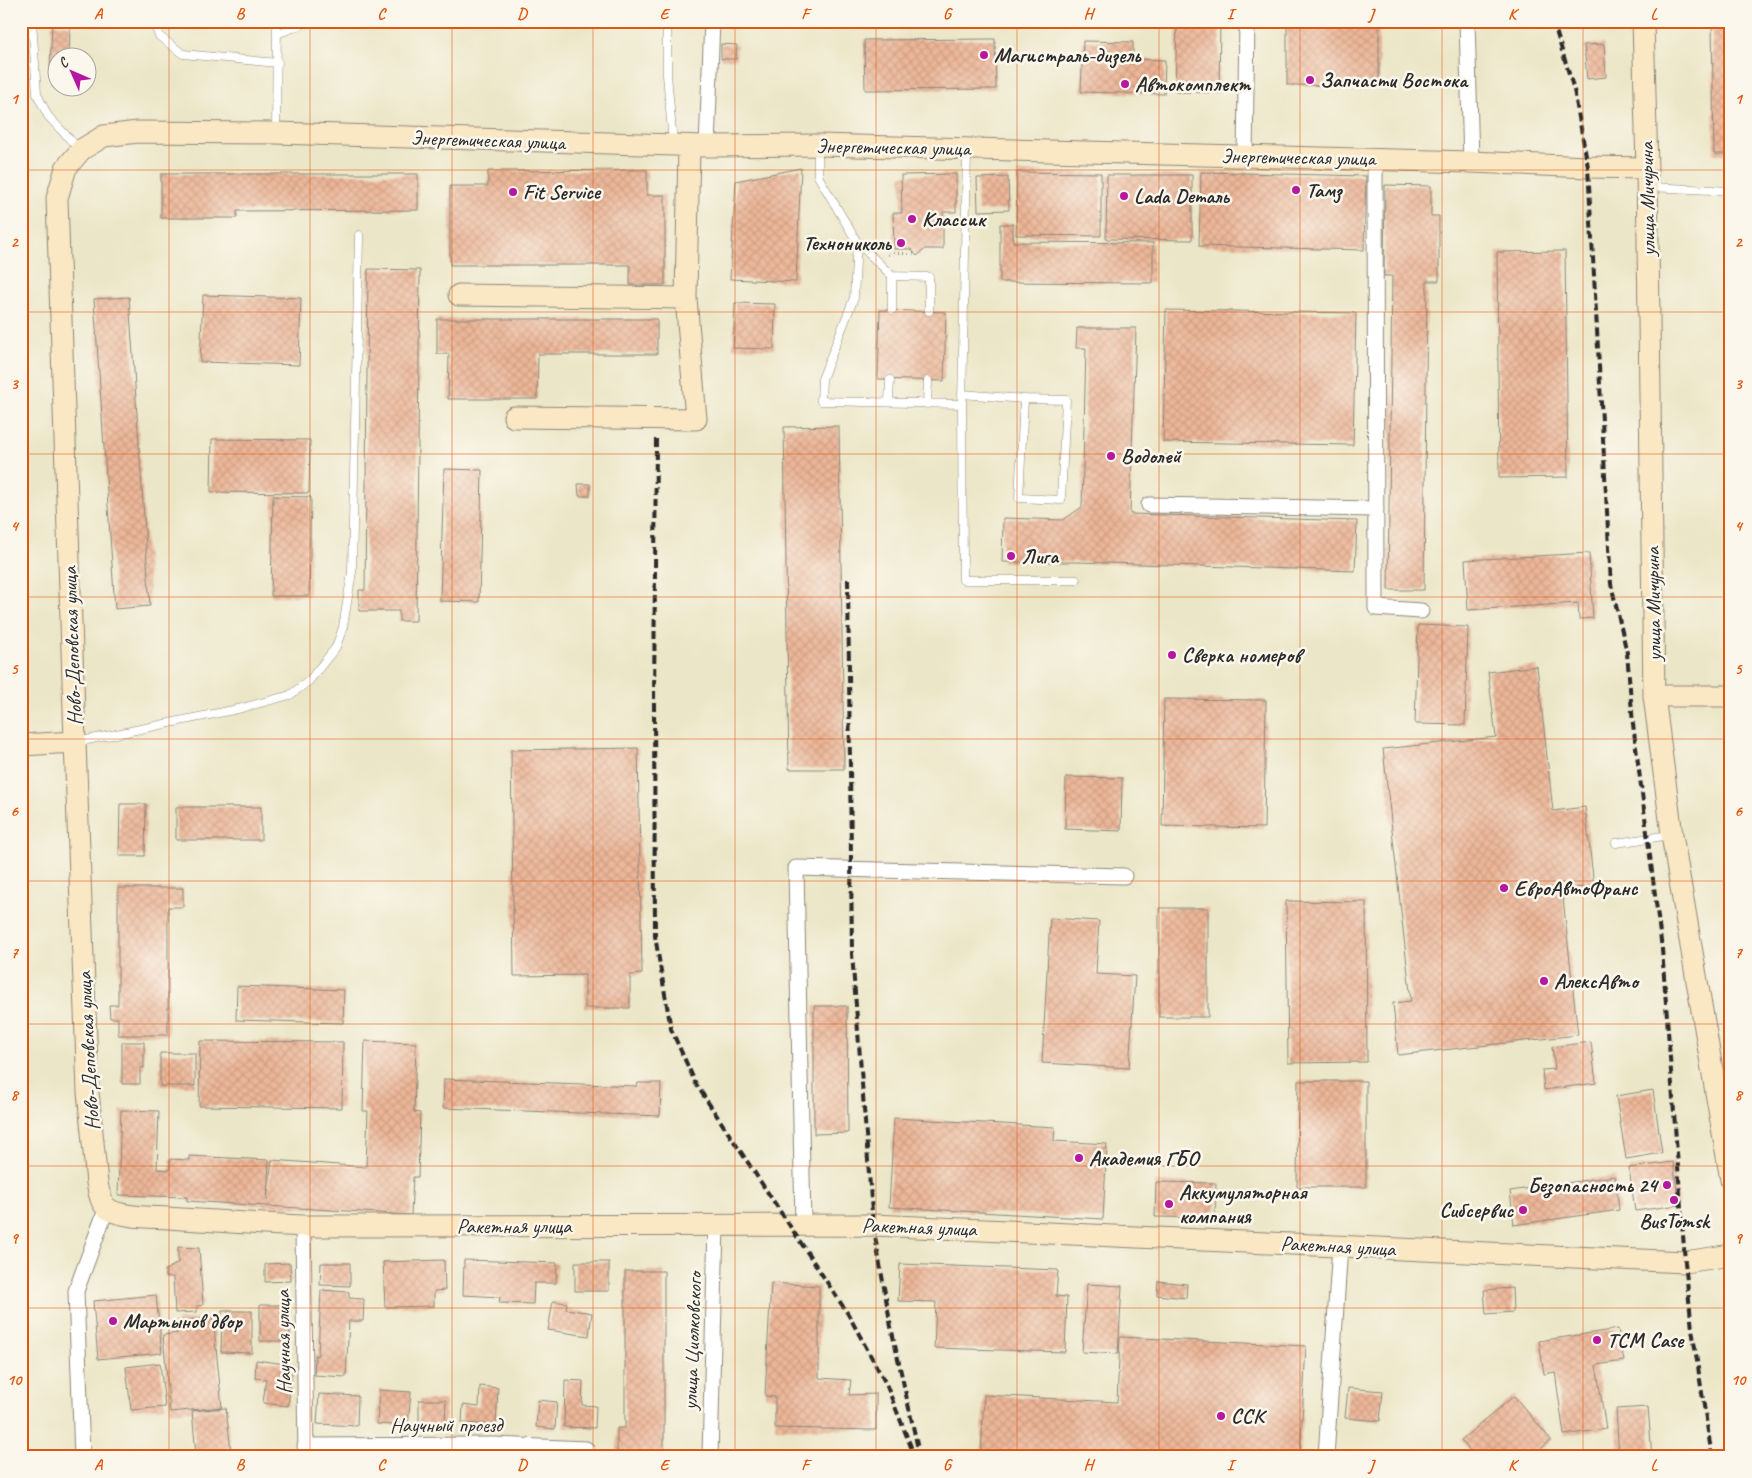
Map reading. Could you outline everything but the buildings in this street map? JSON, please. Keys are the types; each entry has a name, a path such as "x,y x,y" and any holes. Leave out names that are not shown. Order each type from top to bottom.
{"street":[{"path":"514,417 696,419 686,298 690,146 712,21"},
{"path":"1245,156 1247,21"},
{"path":"1468,21 1471,162"},
{"name":"улица Мичурина","path":"1643,21 1648,177 1654,696 1672,835 1731,1180"},
{"name":"Ново-Деповская улица","path":"107,1207 100,1197 97,1183 88,1092 57,198 66,168 81,150 104,136 138,132"},
{"name":"Энергетическая улица","path":"138,132 276,133 690,146 818,145 1375,159 1588,167 1648,177"},
{"path":"1375,159 1376,608 1421,611"},
{"path":"459,295 686,298"},
{"path":"1149,505 1376,510"},
{"path":"1654,696 1731,696"},
{"path":"21,745 75,742"},
{"path":"802,1225 796,868 1124,876"},
{"path":"82,1457 76,1291 107,1207"},
{"name":"Ракетная улица","path":"107,1207 120,1214 139,1216 303,1226 873,1225 1684,1262 1731,1256"},
{"name":"Научная улица","path":"303,1226 306,1451"},
{"name":"улица Циолковского","path":"710,1457 716,1226"},
{"path":"1326,1457 1340,1246"},
{"name":"Научный проезд","path":"306,1451 586,1449"}],"lane":[{"path":"32,21 37,94 48,116 81,150"},
{"path":"153,21 159,36 183,54 278,63"},
{"path":"276,133 278,21"},
{"path":"277,34 311,21"},
{"path":"667,21 667,75 690,146"},
{"path":"818,145 818,176 857,242 892,276 929,277 929,311"},
{"path":"967,149 962,394 963,580 1076,580"},
{"path":"1648,177 1731,191"},
{"path":"75,742 238,709 290,695 309,681 336,647 343,627 352,572 359,235"},
{"path":"857,242 854,298 822,378 821,401 962,404"},
{"path":"892,276 892,310"},
{"path":"889,402 890,380"},
{"path":"927,404 928,381"},
{"path":"962,394 1066,400 1062,500 1019,498 1024,399"},
{"path":"1616,843 1672,835"}],"path":[{"path":"877,261 887,254 914,253"}],"railway":[{"path":"1553,21 1574,90 1588,167 1611,584 1627,653 1633,724 1662,949 1685,1262 1692,1329 1712,1457"},
{"path":"656,439 655,936 671,1029 696,1084 848,1314 886,1384 915,1457"},
{"path":"848,579 852,954 873,1225 891,1327 918,1449"}],"place":[{"name":"Магистраль-дизель","path":"984,55"},
{"name":"Запчасти Востока","path":"1310,80"},
{"name":"Автокомплект","path":"1125,84"},
{"name":"Тамз","path":"1296,190"},
{"name":"Fit Service","path":"513,192"},
{"name":"Lada Dеталь","path":"1124,196"},
{"name":"Классик","path":"912,219"},
{"name":"Технониколь","path":"901,243"},
{"name":"Водолей","path":"1111,456"},
{"name":"Лига","path":"1011,556"},
{"name":"Сверка номеров","path":"1172,655"},
{"name":"ЕвроАвтоФранс","path":"1504,888"},
{"name":"АлексАвто","path":"1544,981"},
{"name":"Академия ГБО","path":"1079,1158"},
{"name":"Безопасность 24","path":"1667,1185"},
{"name":"BusTomsk","path":"1674,1200"},
{"name":"Аккумуляторная компания","path":"1169,1204"},
{"name":"Сибсервис","path":"1523,1210"},
{"name":"Мартынов двор","path":"113,1321"},
{"name":"ТСМ Case","path":"1597,1340"},
{"name":"ССК","path":"1221,1416"}]}
